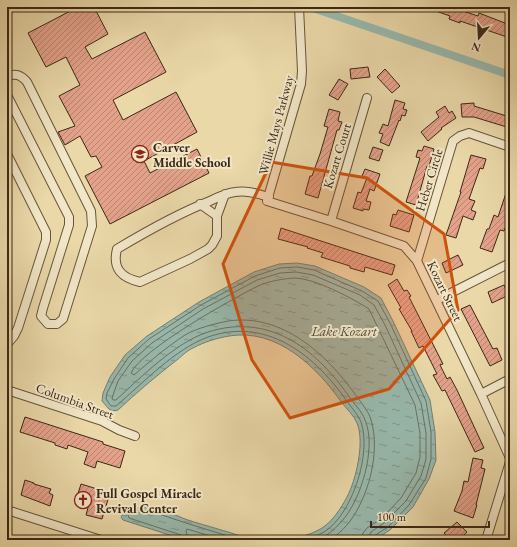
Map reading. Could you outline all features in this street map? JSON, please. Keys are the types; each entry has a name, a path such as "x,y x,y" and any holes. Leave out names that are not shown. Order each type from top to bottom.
{"street":[{"name":"Willie Mays Parkway","path":"268,199 301,84 302,71 299,7"},
{"path":"7,76 13,74 19,75 27,82 92,211 92,226 88,241 63,319 58,324 48,324 41,316 42,308 69,225 69,217 7,95"},
{"name":"Kozart Court","path":"330,221 367,98"},
{"name":"Heber Circle","path":"417,261 453,141 460,136 469,133 510,147"},
{"path":"7,154 46,232 46,240 18,328 14,336 7,344"},
{"name":"Kozart Street","path":"217,216 217,236 208,249 140,282 126,278 120,273 117,266 117,249 169,219 200,204 225,194 235,192 246,192 268,199 404,246 417,261 437,300 482,394 510,458"},
{"path":"200,204 217,216 225,194"},
{"path":"437,300 510,263"},
{"path":"482,394 510,379"},
{"name":"Columbia Street","path":"7,390 102,421 118,430 134,436"},
{"path":"486,540 510,462"},
{"path":"7,510 101,540"}],"highlighted area":[{"path":"271,162 367,178 444,234 458,310 389,389 290,418 252,360 223,264"}],"water":[{"name":"Lake Kozart","path":"297,263 315,266 364,287 381,298 430,400 435,432 436,460 429,479 413,507 390,530 374,540 276,540 295,538 314,532 322,528 333,518 350,490 356,471 360,450 359,431 357,423 352,415 321,376 294,353 279,344 263,338 247,335 229,336 211,340 190,349 118,410 113,411 109,409 102,401 103,393 110,377 125,355 147,336 199,302 254,272 279,264"},
{"name":"Lake Kozart","path":"151,507 248,538 276,540 185,540 123,520 121,517 131,509"}],"building":[{"path":"78,7 94,7 108,34 85,47 92,59 145,32 166,72 113,100 123,120 176,92 197,132 144,161 150,173 197,149 209,173 110,224 85,176 102,167 96,156 91,157 80,136 65,145 58,132 75,126 59,96 80,85 66,57 46,67 28,33"},
{"path":"427,7 465,7 463,11 478,16 479,13 510,25 510,38 460,21 460,23 449,19 450,16"},
{"path":"368,67 370,77 351,79 350,69"},
{"path":"385,69 400,86 392,93 377,77"},
{"path":"339,79 348,84 338,100 329,95"},
{"path":"395,100 405,103 403,109 407,110 405,116 402,115 400,121 399,120 389,146 380,142 383,134 379,133 383,124 388,126"},
{"path":"474,103 474,106 510,117 510,128 474,117 462,117 461,104"},
{"path":"445,106 449,113 452,111 456,118 441,128 442,129 428,141 421,132 439,117 436,112"},
{"path":"329,109 340,112 338,121 342,122 339,130 337,130 318,198 305,194 328,127 324,126"},
{"path":"424,146 434,149 429,166 427,166 416,205 406,202 420,158 416,157 418,150 422,151"},
{"path":"373,147 383,150 379,161 369,158"},
{"path":"471,155 486,159 483,169 480,168 469,199 475,201 471,210 476,212 473,220 463,216 456,238 446,235 461,192"},
{"path":"365,169 380,174 374,191 370,189 366,201 371,202 369,210 363,209 363,211 353,208 358,192 361,193 367,178 362,176"},
{"path":"509,184 510,216 504,231 500,230 492,252 480,248 494,215 498,217"},
{"path":"398,210 414,215 409,232 390,226 393,214 396,215"},
{"path":"281,228 395,265 392,275 365,267 364,272 350,268 350,266 321,257 323,253 307,248 308,247 278,239"},
{"path":"458,255 463,265 446,273 442,263"},
{"path":"397,279 404,291 407,290 411,296 409,297 443,364 440,365 447,379 450,377 457,390 484,448 475,452 445,390 442,391 433,375 437,374 423,346 419,348 412,331 399,309 401,308 388,285"},
{"path":"504,285 509,295 492,303 488,292"},
{"path":"470,305 493,349 497,348 502,360 490,366 461,309"},
{"path":"25,417 103,442 103,444 125,451 120,468 97,461 95,468 84,464 88,452 68,445 67,449 55,445 55,443 20,432"},
{"path":"473,458 483,460 481,468 485,469 473,518 454,511 462,491 464,481 468,482"},
{"path":"25,480 51,489 49,493 53,495 50,506 21,495"},
{"path":"81,484 110,493 102,519 86,515 89,504 76,500"},
{"path":"457,522 467,532 459,540 450,540 444,533"}],"waterway":[{"path":"310,7 510,75"}],"place":[{"name":"Carver Middle School","path":"140,154"},
{"name":"Full Gospel Miracle Revival Center","path":"83,500"}]}
